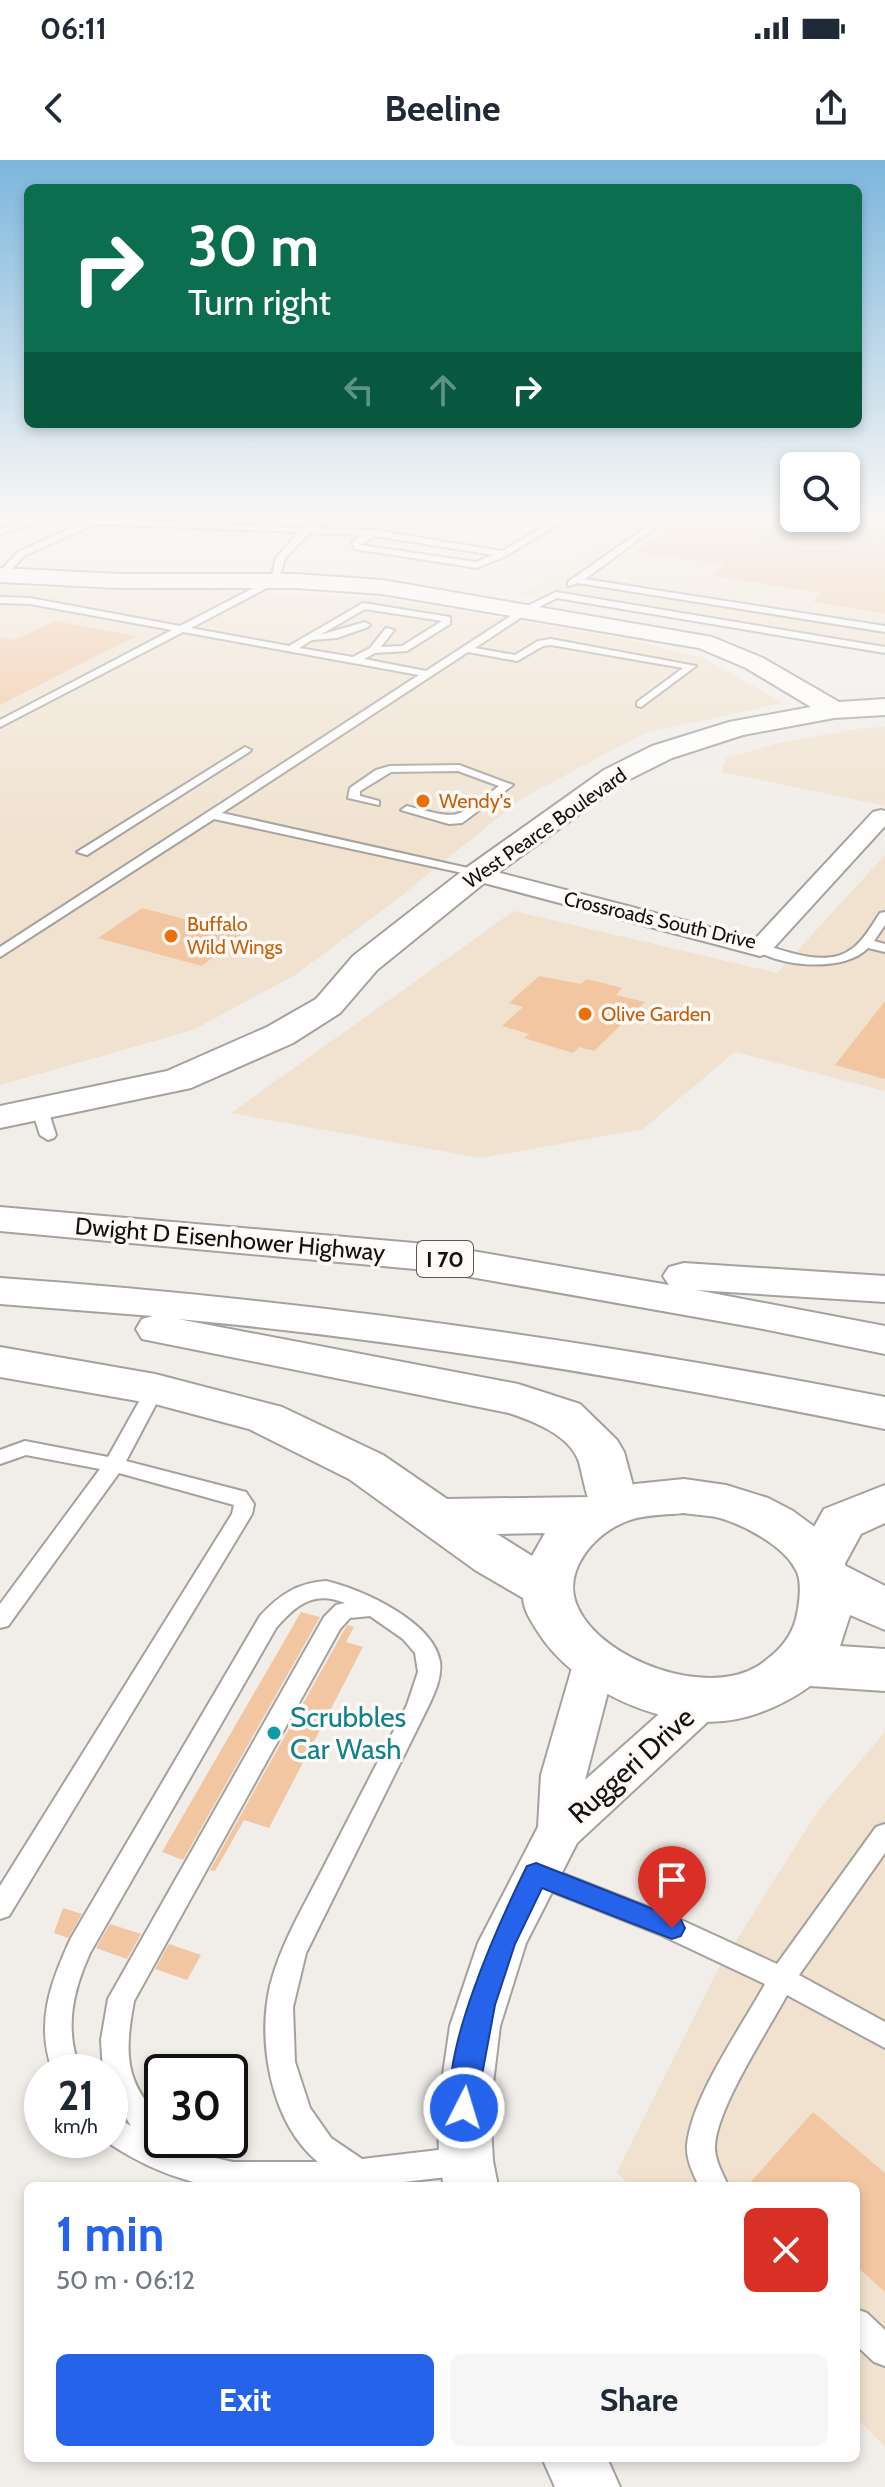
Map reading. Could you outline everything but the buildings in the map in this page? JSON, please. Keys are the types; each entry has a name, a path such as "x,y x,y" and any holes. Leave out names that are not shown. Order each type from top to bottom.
{"main road":[{"path":"614,625 676,635 731,651 834,710"},
{"name":"West Pearce Boulevard","path":"0,1117 52,1116 178,1080 267,1041 328,1006 365,963 477,874 614,776 662,752 738,728 834,710 885,707"},
{"name":"Dwight D Eisenhower Highway","path":"0,1219 437,1258 758,1314 885,1340"},
{"path":"437,1258 885,1289"},
{"path":"14,1292 393,1328 728,1380 885,1413"},
{"path":"14,1292 182,1335 503,1396 563,1415 600,1452 605,1510"},
{"path":"0,1362 155,1389 265,1418 366,1467 493,1557 547,1588"},
{"path":"440,1517 605,1510 684,1496 726,1502 764,1517 794,1539 822,1571 885,1610"},
{"path":"605,1510 579,1528 557,1550 548,1568 547,1588 553,1616 576,1647 613,1673 661,1695 701,1702 765,1689 802,1664 819,1639 825,1607 822,1571 842,1522 885,1502"},
{"path":"802,1664 885,1670"}],"street":[{"name":"Crossroads South Drive","path":"477,874 760,948 881,817 885,818"},
{"name":"Ruggeri Drive","path":"561,1829 563,1775 595,1661"},
{"name":"Ruggeri Drive","path":"468,2173 464,2108 475,2026 502,1943 536,1874 561,1829 701,1702"},
{"path":"574,2462 590,2487"}],"lane":[{"path":"158,625 427,674"},
{"path":"0,724 190,625"},
{"path":"290,649 331,625"},
{"path":"305,640 337,635 365,625"},
{"path":"373,650 404,649 443,625"},
{"path":"0,953 504,625"},
{"path":"733,625 885,650"},
{"path":"857,625 885,629"},
{"path":"354,661 373,650 389,630"},
{"path":"467,649 517,658 541,643 551,642 691,666 641,704"},
{"path":"83,852 245,750"},
{"path":"459,768 507,785 462,819 449,820 402,809 354,798 354,790 380,772 390,769 459,768"},
{"path":"210,814 477,874"},
{"path":"760,948 819,962 833,961 858,951 885,916"},
{"path":"864,943 885,948"},
{"path":"0,1620 114,1465 155,1389"},
{"path":"0,1457 25,1448 114,1465 239,1497 244,1504 234,1528 0,1908"},
{"path":"59,2054 55,2020 63,1982 80,1946 268,1622 282,1603 298,1592 315,1588 351,1595 414,1635 426,1652 430,1669 427,1686 294,1951 283,1980 277,2013 278,2044 285,2079 298,2113 314,2140 357,2172"},
{"path":"144,2119 127,2102 117,2080 112,2053 121,1999 332,1623 344,1611 374,1608"},
{"path":"712,2182 703,2164 701,2146 703,2126 716,2097 782,1979 885,1834"},
{"path":"536,1874 649,1917 782,1979 885,2036"},
{"path":"128,2138 173,2163 216,2174 303,2177 357,2172 468,2173"},
{"path":"193,2158 216,2174"},
{"path":"860,2328 885,2351"}],"shaded area":[{"path":"0,625 541,625 626,639 704,658 783,703 645,733 521,799 401,896 295,975 193,1030 0,1085"},
{"path":"706,625 885,625 885,653"},
{"path":"885,727 885,806 722,772 726,758 782,742"},
{"path":"885,855 885,1091 735,1052 643,1129 481,1158 231,1113 514,911 777,973"},
{"path":"885,1732 885,2447 860,2421 860,2182 626,2182 617,2172 717,1971 817,1812"}],"place":[{"name":"Wendy's","path":"423,801"},
{"name":"Buffalo Wild Wings","path":"171,936"},
{"name":"Olive Garden","path":"585,1014"},
{"name":"Scrubbles Car Wash","path":"274,1733"}],"route":[{"path":"464,2108 468,2067 481,2005 502,1943 536,1874 672,1928"}]}
